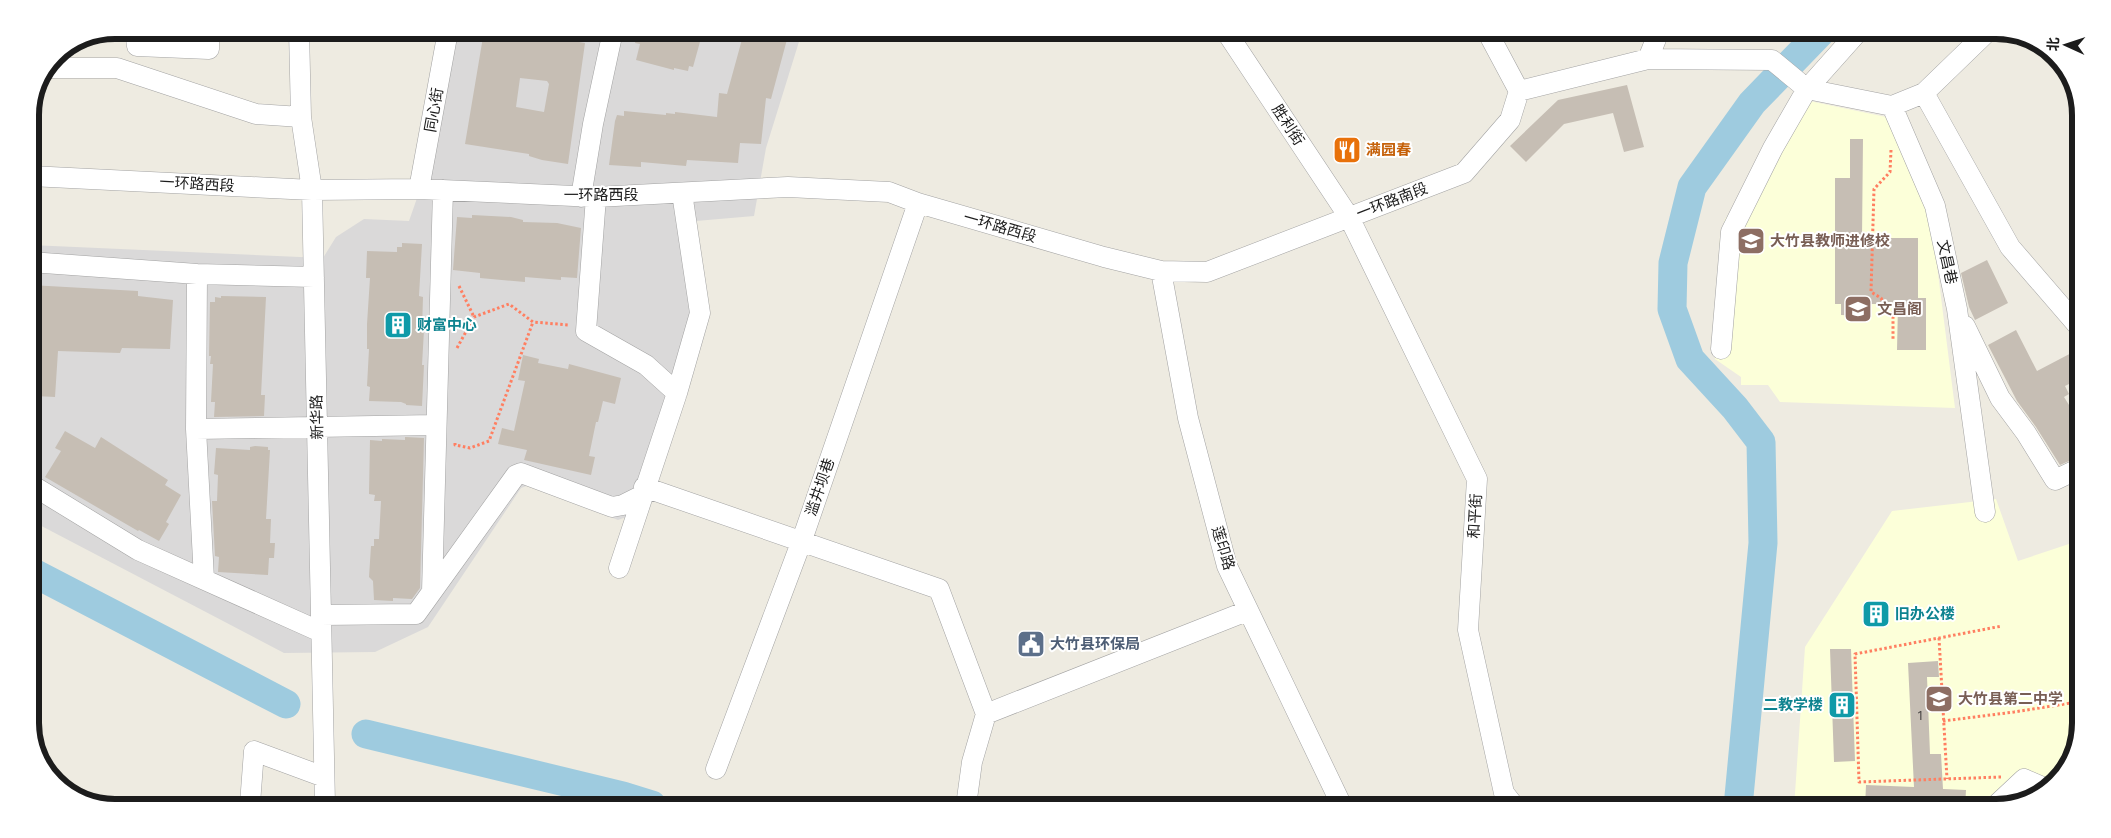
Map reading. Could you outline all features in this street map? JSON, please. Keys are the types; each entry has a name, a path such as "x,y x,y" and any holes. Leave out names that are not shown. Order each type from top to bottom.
{"street":[{"path":"136,39 137,46 209,49 209,39"},
{"name":"新华路","path":"299,39 300,116 312,190 325,799"},
{"name":"同心街","path":"419,189 447,39"},
{"path":"611,39 593,124 589,197 586,331 646,365 677,393"},
{"name":"胜利街","path":"1230,39 1349,218"},
{"path":"1491,39 1519,92 1648,59 1772,60 1807,89 1892,106 1924,93 1979,39"},
{"path":"1648,59 1656,39"},
{"path":"1721,349 1731,232 1807,89 1852,39"},
{"path":"56,68 117,68 256,114 300,116"},
{"name":"一环路南段","path":"1161,271 1207,272 1464,173 1510,120 1519,92"},
{"path":"1924,93 2010,246 2072,319"},
{"name":"文昌巷","path":"1892,106 1935,206 1957,309 1985,512"},
{"name":"一环路西段","path":"39,176 312,190 419,189 589,197 788,187 889,192 918,203 1104,257 1161,271"},
{"path":"432,592 442,190"},
{"path":"619,568 677,393 700,313 682,193"},
{"name":"滥井坝巷","path":"716,769 802,540 918,203"},
{"name":"和平街","path":"1349,218 1477,479 1468,630 1504,793 1508,799"},
{"path":"39,263 197,274 314,277"},
{"name":"莲印路","path":"1161,271 1188,418 1227,566 1339,799"},
{"path":"197,274 196,429 204,575"},
{"path":"1957,309 2000,398 2026,432 2055,480 2072,472"},
{"path":"196,429 435,425"},
{"path":"39,490 138,550 321,623 416,614 516,475 522,473 612,507 623,505 643,492 802,540 939,589 986,714 972,762 967,799"},
{"path":"39,480 141,543 204,575"},
{"path":"986,714 1247,611"},
{"path":"250,799 254,751 324,777"},
{"path":"2003,799 2024,779 2039,785"}],"path":[{"path":"1891,149 1890,172 1874,189 1871,292 1881,298 1888,313 1893,313 1893,340"},
{"path":"454,354 474,317 509,304 533,322 571,325"},
{"path":"453,437 455,445 470,448 489,441 533,322"},
{"path":"2002,626 1855,654 1859,782 2004,777"},
{"path":"1939,638 1947,779"},
{"path":"1943,721 2072,703"}],"shaded area":[{"name":"财富中心","path":"453,39 800,39 766,148 754,216 696,221 705,318 645,510 618,520 529,485 521,488 428,627 375,652 284,653 39,525 39,245 323,258 336,237 364,219 409,221 430,161"},
{"path":"1571,39 1744,39 1572,42"},
{"name":"文昌阁","path":"1795,98 1886,117 1931,218 1955,408 1780,402 1768,385 1741,385 1741,377 1715,359 1720,235 1726,236 1729,222 1724,222 1725,219 1743,198"},
{"name":"大竹县第二中学","path":"1996,499 2018,561 2072,543 2071,738 2057,769 2050,777 2030,791 2006,799 1795,799 1805,647 1892,511"}],"building":[{"path":"483,39 561,39 585,43 568,164 542,160 529,156 529,154 465,144","holes":["520,78 547,81 549,84 544,112 516,107"]},
{"path":"636,39 701,39 693,67 689,66 688,71 674,68 674,70 636,60 640,44 635,43"},
{"path":"742,39 787,39 771,99 766,98 761,144 740,143 738,163 687,160 686,166 641,162 641,167 609,165 617,115 624,116 624,111 666,115 666,113 675,114 675,112 717,117 719,93 727,94"},
{"path":"1627,85 1644,147 1624,152 1613,113 1564,124 1526,162 1510,146 1558,100"},
{"path":"1850,139 1863,139 1862,238 1918,238 1918,298 1926,298 1926,350 1897,350 1898,304 1862,304 1862,316 1841,315 1841,304 1835,304 1835,178 1850,178"},
{"name":"财富中心","path":"472,215 511,217 523,220 523,222 557,223 581,228 577,278 561,277 561,280 525,277 525,282 480,278 480,273 453,270 457,217 472,218"},
{"name":"财富中心","path":"402,243 422,244 419,296 423,297 422,329 424,330 422,406 406,405 401,402 369,401 370,387 367,386 369,349 367,349 367,324 370,278 366,278 367,251 397,252 397,247 402,247"},
{"path":"1987,260 2008,303 1975,320 1969,307 1961,273"},
{"path":"39,286 138,291 138,296 173,300 170,349 122,348 120,353 58,351 55,397 39,396"},
{"path":"221,296 266,297 261,395 265,395 264,416 214,417 215,402 211,402 213,364 210,364 211,356 209,356 210,302 215,302 215,297 221,298"},
{"path":"2016,330 2037,371 2072,353 2072,382 2065,386 2069,394 2064,397 2072,410 2072,460 2060,465 2017,401 1988,345"},
{"path":"523,355 539,359 538,363 568,369 569,364 621,378 615,404 603,401 598,422 596,422 589,456 595,457 591,475 524,460 527,450 498,444 502,428 514,431 525,381 518,380"},
{"path":"65,431 95,448 101,437 168,480 165,485 181,495 166,522 169,524 159,541 138,531 45,477 61,451 55,448"},
{"path":"405,437 424,438 420,588 412,599 374,600 373,581 369,577 371,546 374,546 374,539 379,539 381,501 374,501 375,495 369,494 370,440 405,440"},
{"path":"250,447 268,447 268,450 270,450 266,519 271,519 270,543 275,543 274,558 269,558 268,575 218,572 219,557 215,556 212,501 217,501 218,475 214,474 216,448 250,450"},
{"name":"二教学楼","path":"1830,649 1851,649 1855,761 1834,762"},
{"path":"1938,661 1939,677 1927,677 1930,754 1941,754 1943,789 1966,790 1966,799 1865,799 1866,785 1914,787 1908,663"}],"waterway":[{"path":"1739,799 1763,543 1761,442 1735,408 1690,359 1672,309 1673,263 1692,187 1752,103 1814,39"},
{"path":"39,576 286,704"},
{"path":"366,734 633,799"}],"place":[{"name":"满园春","path":"1347,150"},
{"name":"大竹县教师进修校","path":"1751,241"},
{"name":"文昌阁","path":"1858,309"},
{"name":"财富中心","path":"398,325"},
{"name":"旧办公楼","path":"1876,614"},
{"name":"大竹县环保局","path":"1031,644"},
{"name":"大竹县第二中学","path":"1939,699"},
{"name":"二教学楼","path":"1842,705"}]}
